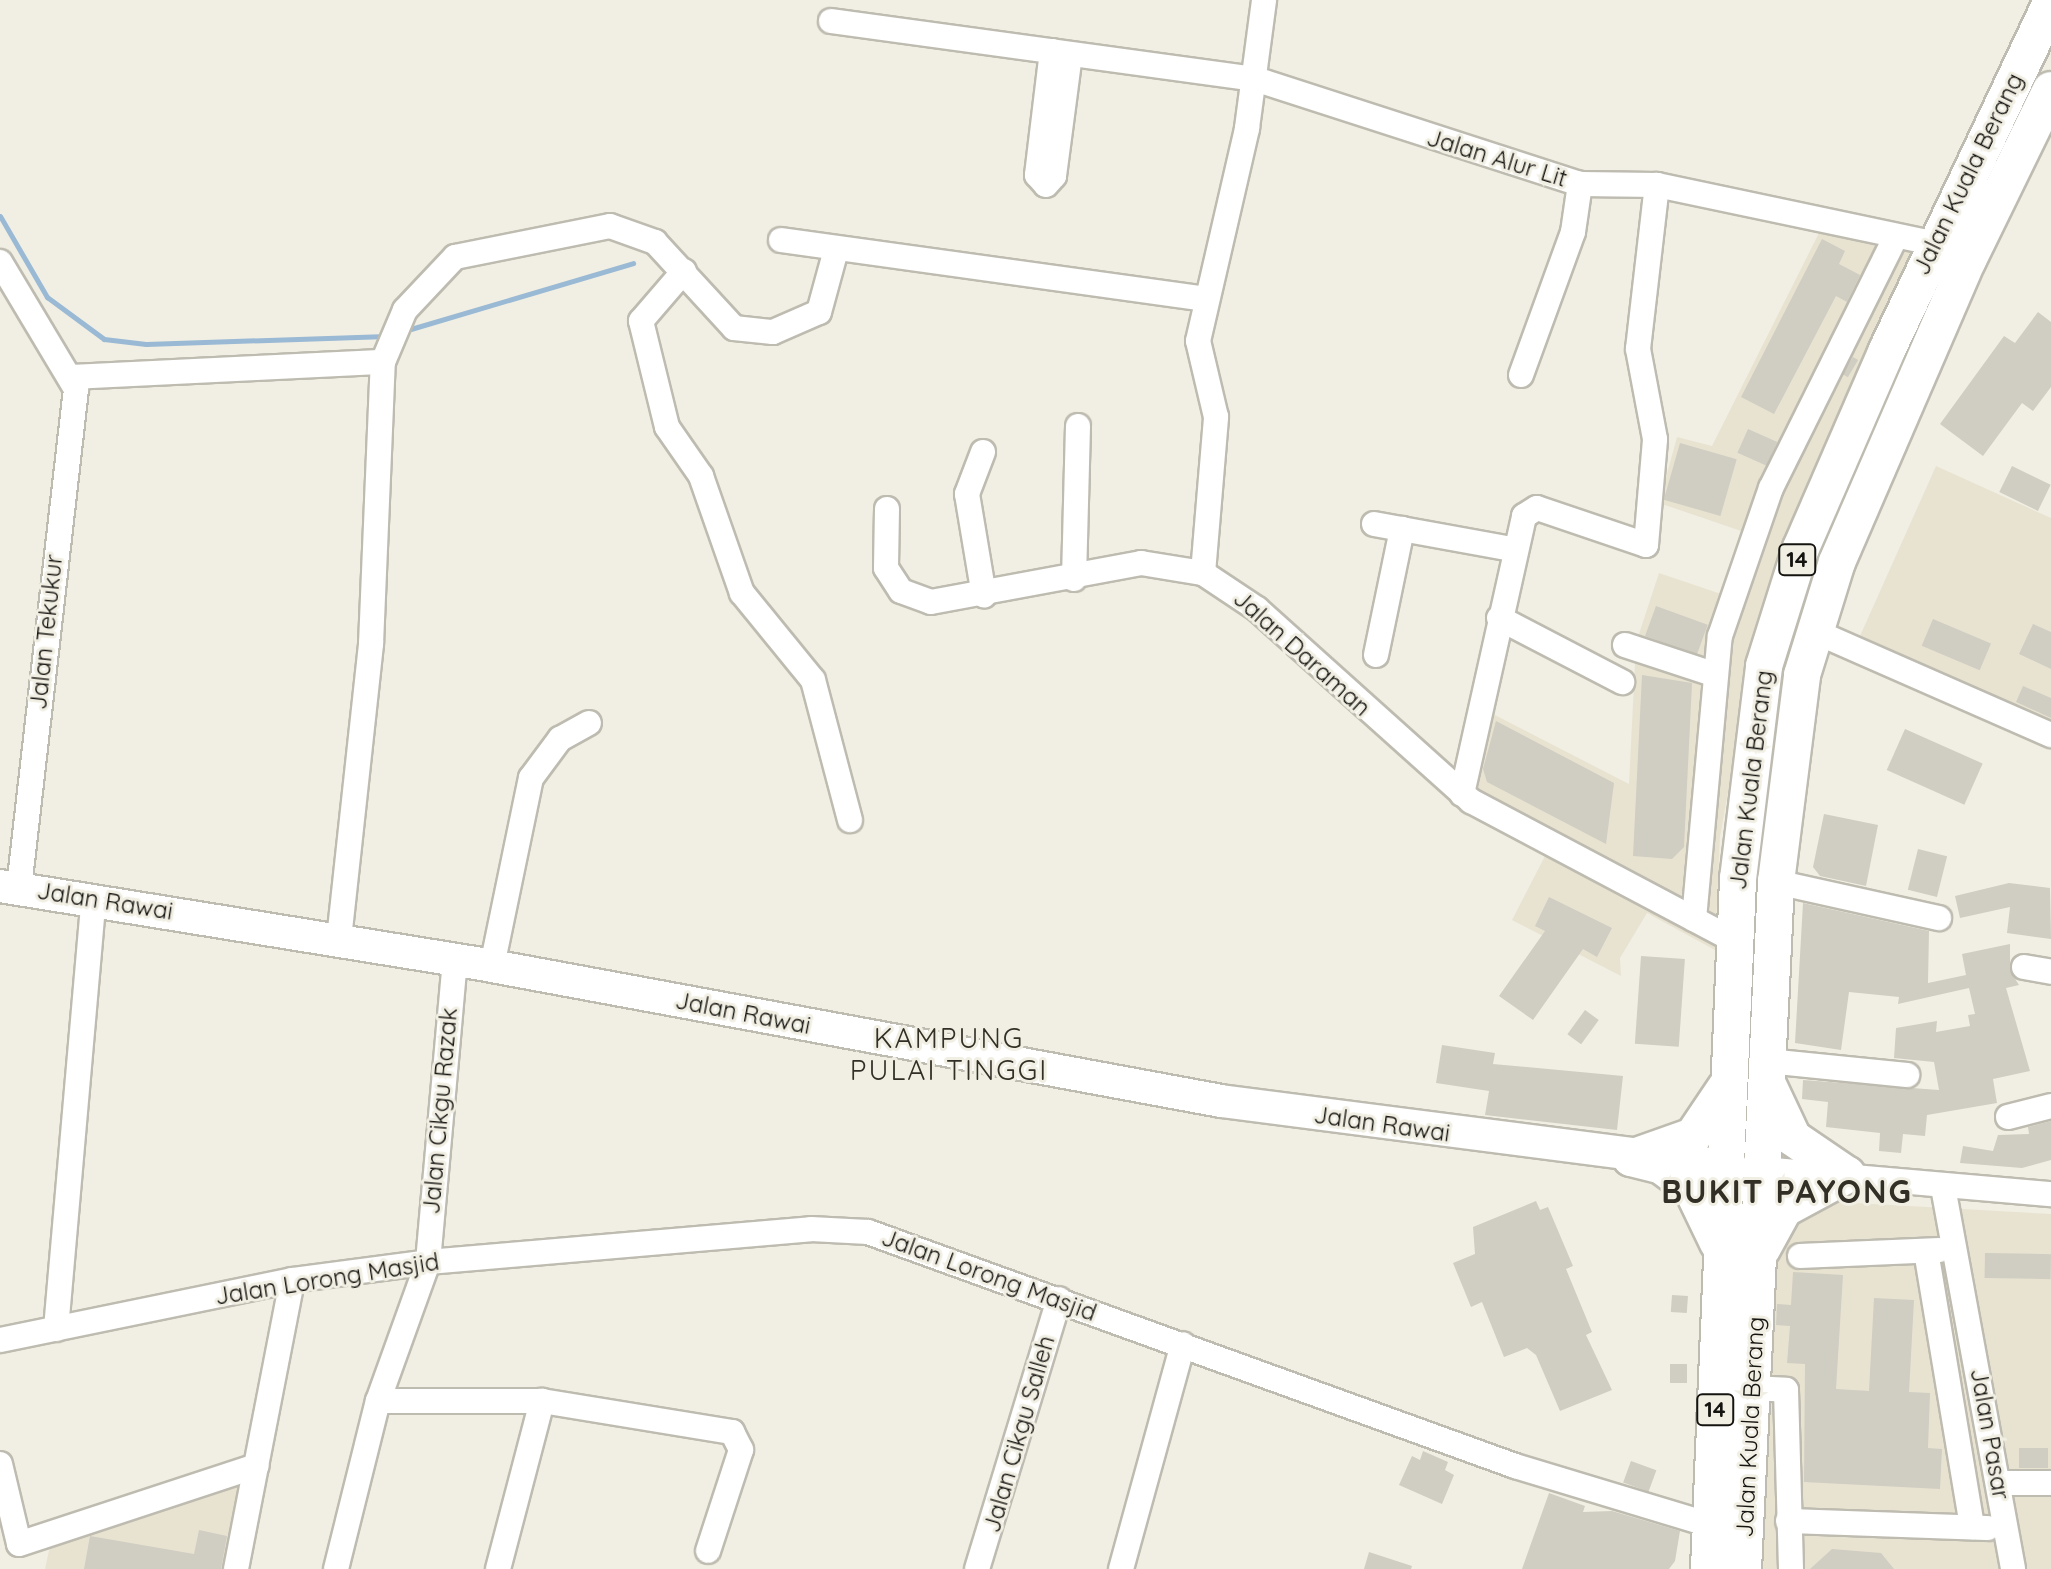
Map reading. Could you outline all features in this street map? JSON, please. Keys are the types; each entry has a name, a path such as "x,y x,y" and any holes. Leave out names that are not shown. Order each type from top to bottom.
{"highway":[{"name":"Jalan Kuala Berang","path":"1709,1569 1735,941 1746,784 1764,666 1801,548 1933,243 2051,3"},
{"name":"Jalan Kuala Berang","path":"1743,1569 1776,882 1787,759 1814,631 1968,260 2051,90"},
{"path":"1760,1254 1784,1209 1847,1175 1793,1138 1767,1070"},
{"path":"1631,1158 1693,1136 1721,1104 1729,1078"},
{"path":"1631,1158 1662,1166 1692,1189 1721,1252"}],"main road":[{"name":"Jalan Rawai","path":"9,887 94,898 492,966 1092,1080 1631,1158 1725,1166"}],"street":[{"path":"1203,573 1216,417 1199,352 1207,299 1255,79 1264,0"},
{"name":"Jalan Alur Lit","path":"831,21 1255,79 1580,184 1657,185 1933,243"},
{"path":"1521,375 1573,232 1580,184"},
{"path":"1462,794 1512,549 1524,516 1537,508 1646,545 1655,439 1638,349 1657,185"},
{"path":"339,939 371,644 383,362 405,310 455,257 610,226 634,229 684,271 734,328 773,332 819,312 836,250"},
{"path":"1694,919 1713,674 1771,488 1896,236"},
{"path":"781,240 1207,299"},
{"path":"0,262 73,377 383,362"},
{"path":"684,271 641,321 667,427 701,476 742,593 813,680 850,820"},
{"path":"1850,331 1887,350"},
{"name":"Jalan Tekukur","path":"9,887 73,377"},
{"path":"1074,579 1078,426"},
{"path":"983,452 967,494 984,596"},
{"name":"Jalan Daraman","path":"887,509 886,568 901,591 931,602 984,596 1141,563 1203,573 1257,609 1462,794 1735,941"},
{"path":"1374,524 1512,549"},
{"path":"1376,655 1402,529"},
{"path":"1499,618 1622,682"},
{"path":"1814,631 2051,735"},
{"path":"1625,645 1713,674"},
{"path":"492,966 531,778 560,739 589,723"},
{"path":"1776,882 1939,918"},
{"path":"56,1329 94,898"},
{"name":"Jalan Cikgu Razak","path":"336,1569 378,1401 428,1262 455,960"},
{"path":"2024,967 2051,972"},
{"path":"1767,1070 1907,1075"},
{"path":"2008,1117 2051,1106"},
{"path":"1725,1166 1847,1175 1951,1188 2051,1194"},
{"name":"Jalan Pasar","path":"1951,1188 1953,1249 1967,1300 2013,1569"},
{"name":"Jalan Pasar","path":"1951,1188 1973,1276 1967,1300"},
{"name":"Jalan Lorong Masjid","path":"0,1340 292,1280 428,1262 840,1229 888,1237 1515,1466 1711,1525"},
{"path":"1800,1256 1953,1249"},
{"path":"1926,1251 1972,1527"},
{"path":"236,1569 292,1280"},
{"name":"Jalan Cikgu Salleh","path":"977,1569 1059,1299"},
{"path":"1121,1569 1183,1344"},
{"path":"1752,1388 1786,1390 1791,1569"},
{"path":"378,1401 542,1401 707,1426 740,1439 718,1534 708,1551"},
{"path":"498,1569 542,1401"},
{"path":"0,1464 19,1544 256,1466"},
{"path":"1998,1483 2051,1483"},
{"path":"1788,1521 2006,1529"}],"shaded area":[{"path":"1827,217 1920,234 1790,531 1749,674 1720,837 1715,950 1647,913 1620,958 1621,976 1512,920 1545,856 1469,813 1489,712 1629,784 1636,643 1659,573 1730,597 1750,534 1659,503 1677,437 1712,446"},
{"path":"1936,466 2051,518 2051,722 1860,636"},
{"path":"1838,1202 2051,1214 2051,1569 1763,1569 1775,1262 1803,1218"},
{"path":"245,1480 228,1569 45,1569 50,1546"}],"building":[{"path":"1822,239 1845,251 1839,264 1860,275 1847,302 1836,296 1774,414 1741,397"},
{"path":"2038,312 2051,322 2051,387 2033,411 2022,403 1983,456 1940,424 2004,336 2015,343"},
{"path":"1853,357 1858,360 1848,377 1843,374"},
{"path":"1748,429 1777,442 1767,466 1737,453"},
{"path":"1680,443 1737,459 1720,516 1664,500"},
{"path":"2012,466 2051,485 2038,511 1999,492"},
{"path":"1656,606 1708,625 1697,655 1645,636"},
{"path":"1933,619 1991,644 1980,670 1922,646"},
{"path":"2033,624 2051,632 2051,669 2019,654"},
{"path":"1642,675 1692,683 1684,847 1672,859 1633,856"},
{"path":"2023,686 2051,698 2051,718 2016,702"},
{"path":"1496,721 1614,783 1606,844 1487,782 1483,769"},
{"path":"1905,729 1983,764 1964,805 1887,770"},
{"path":"1824,814 1878,825 1866,886 1820,876 1813,867"},
{"path":"1918,849 1947,856 1937,897 1908,890"},
{"path":"2009,883 2050,888 2051,939 2007,933 2010,907 1960,918 1955,896"},
{"path":"1549,897 1612,928 1597,957 1583,949 1533,1020 1499,996 1545,931 1535,926"},
{"path":"1803,903 1929,931 1928,983 1966,975 1962,954 2010,944 2010,971 2019,985 2006,988 2030,1071 1993,1079 1997,1103 1927,1115 1925,1136 1903,1134 1901,1153 1879,1151 1880,1133 1826,1127 1828,1102 1802,1099 1803,1080 1939,1090 1934,1062 1894,1058 1896,1028 1937,1021 1936,1032 1970,1026 1968,1015 1975,1014 1969,988 1898,1004 1899,997 1849,992 1841,1050 1795,1043"},
{"path":"1641,956 1685,959 1679,1047 1635,1044"},
{"path":"1585,1010 1599,1020 1581,1044 1567,1034"},
{"path":"1442,1045 1495,1053 1493,1064 1623,1076 1617,1130 1485,1115 1489,1091 1436,1083"},
{"path":"2051,1121 2051,1160 2022,1168 1960,1163 1963,1146 1993,1151 1998,1135 2029,1134 2028,1127"},
{"path":"1536,1201 1540,1210 1548,1207 1573,1266 1566,1269 1592,1332 1586,1335 1612,1390 1560,1411 1536,1355 1527,1348 1504,1357 1482,1302 1471,1307 1453,1263 1475,1254 1473,1227"},
{"path":"1985,1253 2051,1254 2051,1279 1985,1278"},
{"path":"1793,1272 1843,1275 1836,1389 1869,1391 1874,1298 1914,1300 1909,1392 1930,1393 1928,1448 1942,1449 1940,1489 1804,1482 1805,1364 1787,1363 1790,1326 1776,1325 1777,1304 1791,1305"},
{"path":"1672,1295 1688,1296 1687,1313 1671,1312"},
{"path":"1670,1364 1687,1364 1687,1383 1670,1383"},
{"path":"2019,1448 2048,1448 2048,1468 2019,1468"},
{"path":"1423,1451 1448,1462 1445,1470 1454,1475 1442,1504 1399,1485 1412,1456 1420,1460"},
{"path":"1631,1461 1656,1470 1649,1492 1623,1483"},
{"path":"1549,1493 1585,1506 1583,1512 1612,1511 1680,1531 1675,1561 1669,1569 1522,1569"},
{"path":"199,1530 227,1536 221,1569 84,1569 90,1536 194,1554"},
{"path":"1832,1549 1881,1553 1894,1569 1810,1569"},
{"path":"1369,1552 1412,1566 1411,1569 1364,1569"}],"waterway":[{"path":"0,216 47,297 104,339 146,344 387,336"},
{"path":"404,331 633,263"}],"district":[{"name":"KAMPUNG PULAI TINGGI","path":"949,1054"},
{"name":"BUKIT PAYONG","path":"1787,1191"}]}
